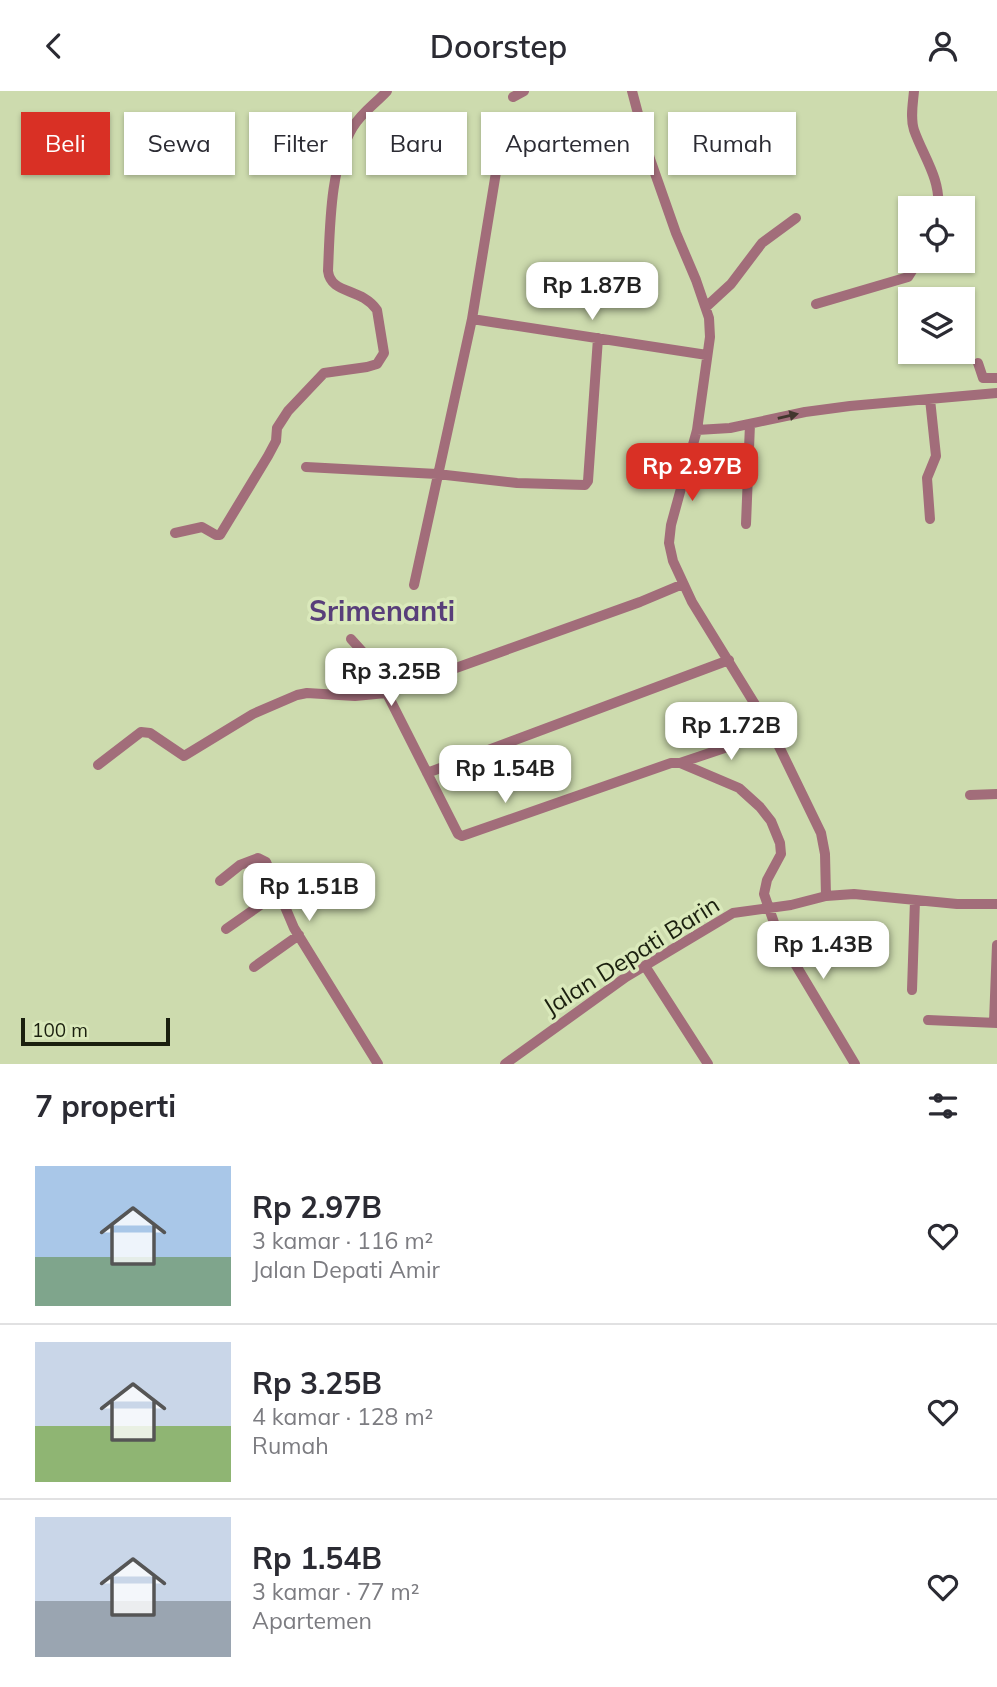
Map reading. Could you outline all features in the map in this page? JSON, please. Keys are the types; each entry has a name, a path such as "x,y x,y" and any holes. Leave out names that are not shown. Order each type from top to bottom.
{"street":[{"path":"175,533 202,527 220,535 268,456 276,441 277,428 288,411 324,373 377,364 384,353 377,310 364,296 333,283 328,271 330,222 342,149 361,116 387,91"},
{"path":"513,97 524,91"},
{"path":"632,91 654,171 706,307 710,337 697,430 683,476 670,543 673,561 683,584 772,732 821,833 825,854 826,896"},
{"path":"914,91 912,126 929,163 938,196"},
{"path":"414,585 472,319 496,175"},
{"path":"706,307 731,284 762,243 796,218"},
{"path":"816,304 908,277 910,273"},
{"path":"472,319 707,355"},
{"path":"306,467 437,474 517,483 585,485 588,481 598,338"},
{"path":"978,363 983,378 997,378"},
{"path":"697,430 710,431 805,412 997,393"},
{"path":"930,399 936,456 928,478 930,519"},
{"path":"746,524 750,424"},
{"path":"98,765 145,732 184,756 253,714 297,695 307,693 355,696 386,693 683,584"},
{"path":"351,639 370,660 458,834 462,836 671,763 680,763 772,732"},
{"path":"427,773 729,660"},
{"path":"680,763 739,788 771,821 781,854 765,889 779,937 855,1064"},
{"path":"970,795 997,794"},
{"path":"220,881 240,865 258,857 267,863 299,935 378,1064"},
{"path":"226,929 279,892"},
{"name":"Jalan Depati Barin","path":"505,1064 552,1028 645,966 733,913 826,896 854,894 957,904 997,904"},
{"path":"912,989 915,900"},
{"path":"254,967 299,935"},
{"path":"928,1020 995,1022 997,945"},
{"path":"645,966 708,1064"}],"district":[{"name":"Srimenanti","path":"382,610"}]}
